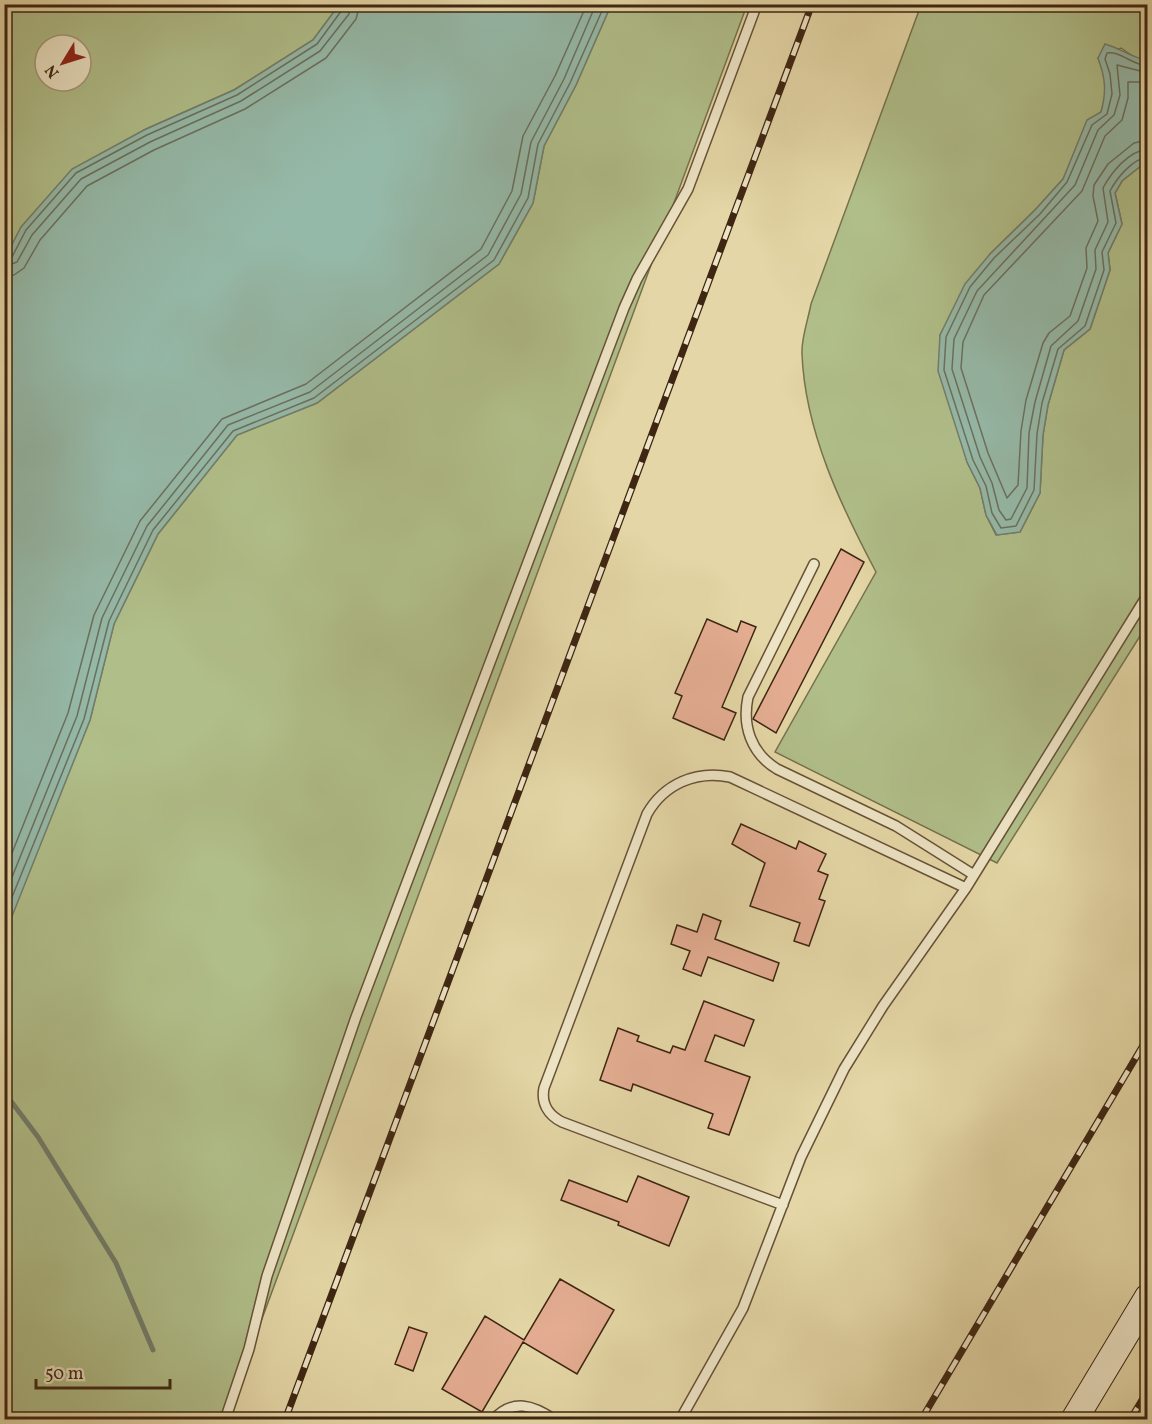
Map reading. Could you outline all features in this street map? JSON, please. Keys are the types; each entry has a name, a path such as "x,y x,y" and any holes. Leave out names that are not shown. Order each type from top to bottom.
{"street":[{"path":"1074,1419 1148,1297"}],"lane":[{"path":"225,1419 249,1349 267,1276 361,1002 628,299 688,189 757,4"},
{"path":"813,564 748,697 746,717 753,744 761,756 777,769 890,823 974,874"},
{"path":"680,1419 738,1318 760,1269 806,1146 844,1069 883,1006 966,888 1148,594"},
{"path":"783,1205 562,1122 549,1113 544,1103 544,1088 647,814 662,795 682,781 706,775 730,777 966,888"},
{"path":"493,1419 503,1410 521,1405 540,1409 555,1419"}],"green space":[{"path":"5,5 339,5 313,40 234,90 144,130 5,258"},
{"path":"611,5 747,5 225,1419 5,1419 4,934 90,720 114,624 158,534 237,435 317,403 499,264 533,203 544,146 576,85"},
{"path":"921,5 1147,5 1147,60 1137,59 1121,48 1098,58 1105,75 1106,95 1101,112 1063,179 990,254 940,335 967,462 980,488 986,515 996,535 1020,532 1040,493 1043,435 1048,405 1064,350 1090,329 1110,270 1108,253 1122,224 1115,193 1122,181 1147,161 1147,625 997,863 775,752 876,572 850,521 827,467 810,411 802,348 811,304"}],"water":[{"path":"339,5 611,5 576,85 544,146 533,203 499,264 317,403 237,435 158,534 114,624 90,720 5,934 5,258 21,227 72,169 144,130 234,90 313,40"},
{"path":"1105,44 1147,60 1147,161 1122,181 1115,193 1122,224 1108,253 1110,270 1090,329 1064,350 1048,405 1043,435 1040,493 1020,532 997,535 986,515 980,488 967,462 938,371 940,335 965,284 990,254 1063,179 1087,120 1101,112 1104,84 1098,58"}],"building":[{"path":"841,549 864,562 776,733 753,719"},
{"path":"707,619 737,632 741,621 756,627 722,707 736,713 724,740 673,718 682,696 675,693"},
{"path":"741,824 796,849 799,841 826,854 818,871 828,875 819,899 825,901 809,946 794,941 800,923 750,906 765,863 732,844"},
{"path":"703,914 721,921 715,939 779,963 773,981 708,957 701,976 683,969 690,951 671,944 677,925 697,932"},
{"path":"704,1001 754,1020 744,1046 715,1035 705,1061 750,1077 729,1135 708,1128 713,1114 633,1084 631,1091 600,1080 618,1028 639,1036 637,1041 670,1053 673,1046 685,1050"},
{"path":"638,1176 689,1197 669,1246 618,1225 619,1222 561,1200 569,1180 627,1202"},
{"path":"560,1279 614,1310 577,1374 523,1342 482,1412 442,1389 485,1316 524,1340"},
{"path":"409,1327 427,1333 413,1371 395,1364"}],"waterway":[{"path":"4,1092 38,1137 116,1263 153,1350"}],"railway":[{"path":"285,1420 812,4"},
{"path":"921,1420 1148,1037"},
{"path":"1130,1420 1148,1390"}]}
